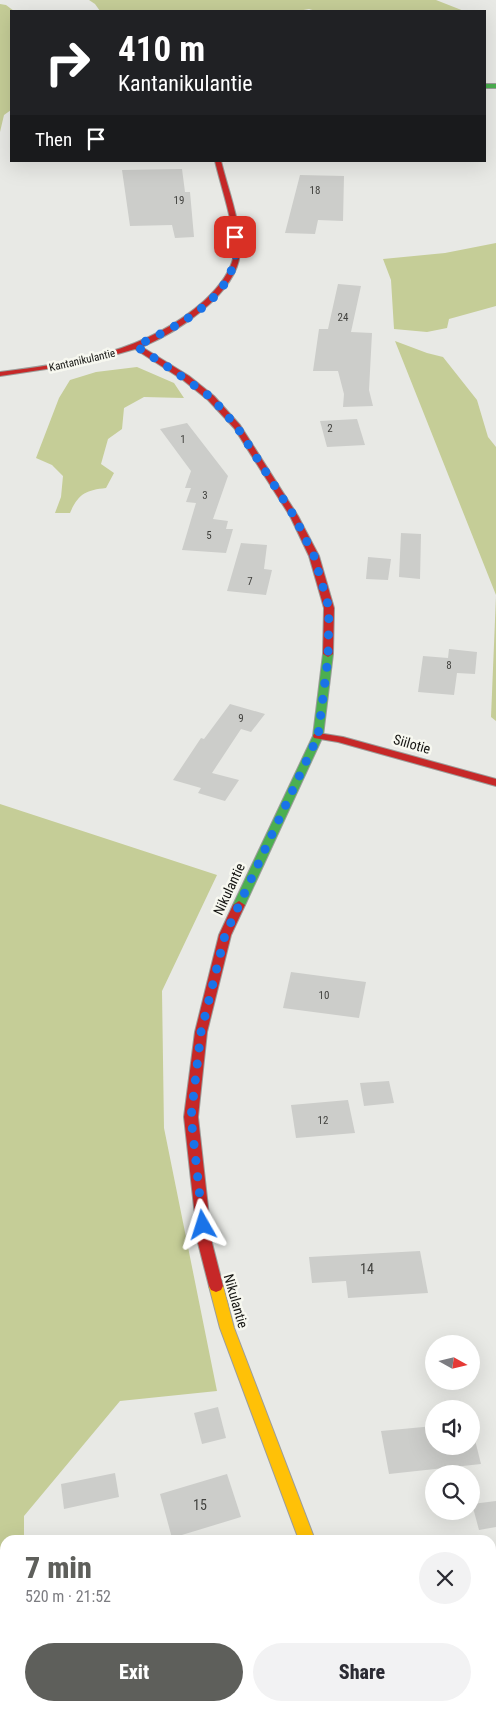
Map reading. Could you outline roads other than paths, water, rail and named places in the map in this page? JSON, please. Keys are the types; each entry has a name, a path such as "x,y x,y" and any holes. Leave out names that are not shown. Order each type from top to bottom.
{"street":[{"name":"Kantanikulantie","path":"0,374 63,366 136,346 195,315 214,297 231,273 237,251 218,162"},
{"name":"Nikulantie","path":"136,346 212,398 237,427 294,516 314,556 329,608 328,658 318,736 225,935 201,1032 191,1117 204,1243 225,1319 305,1535"},
{"name":"Siilotie","path":"318,736 339,738 496,783"}]}
